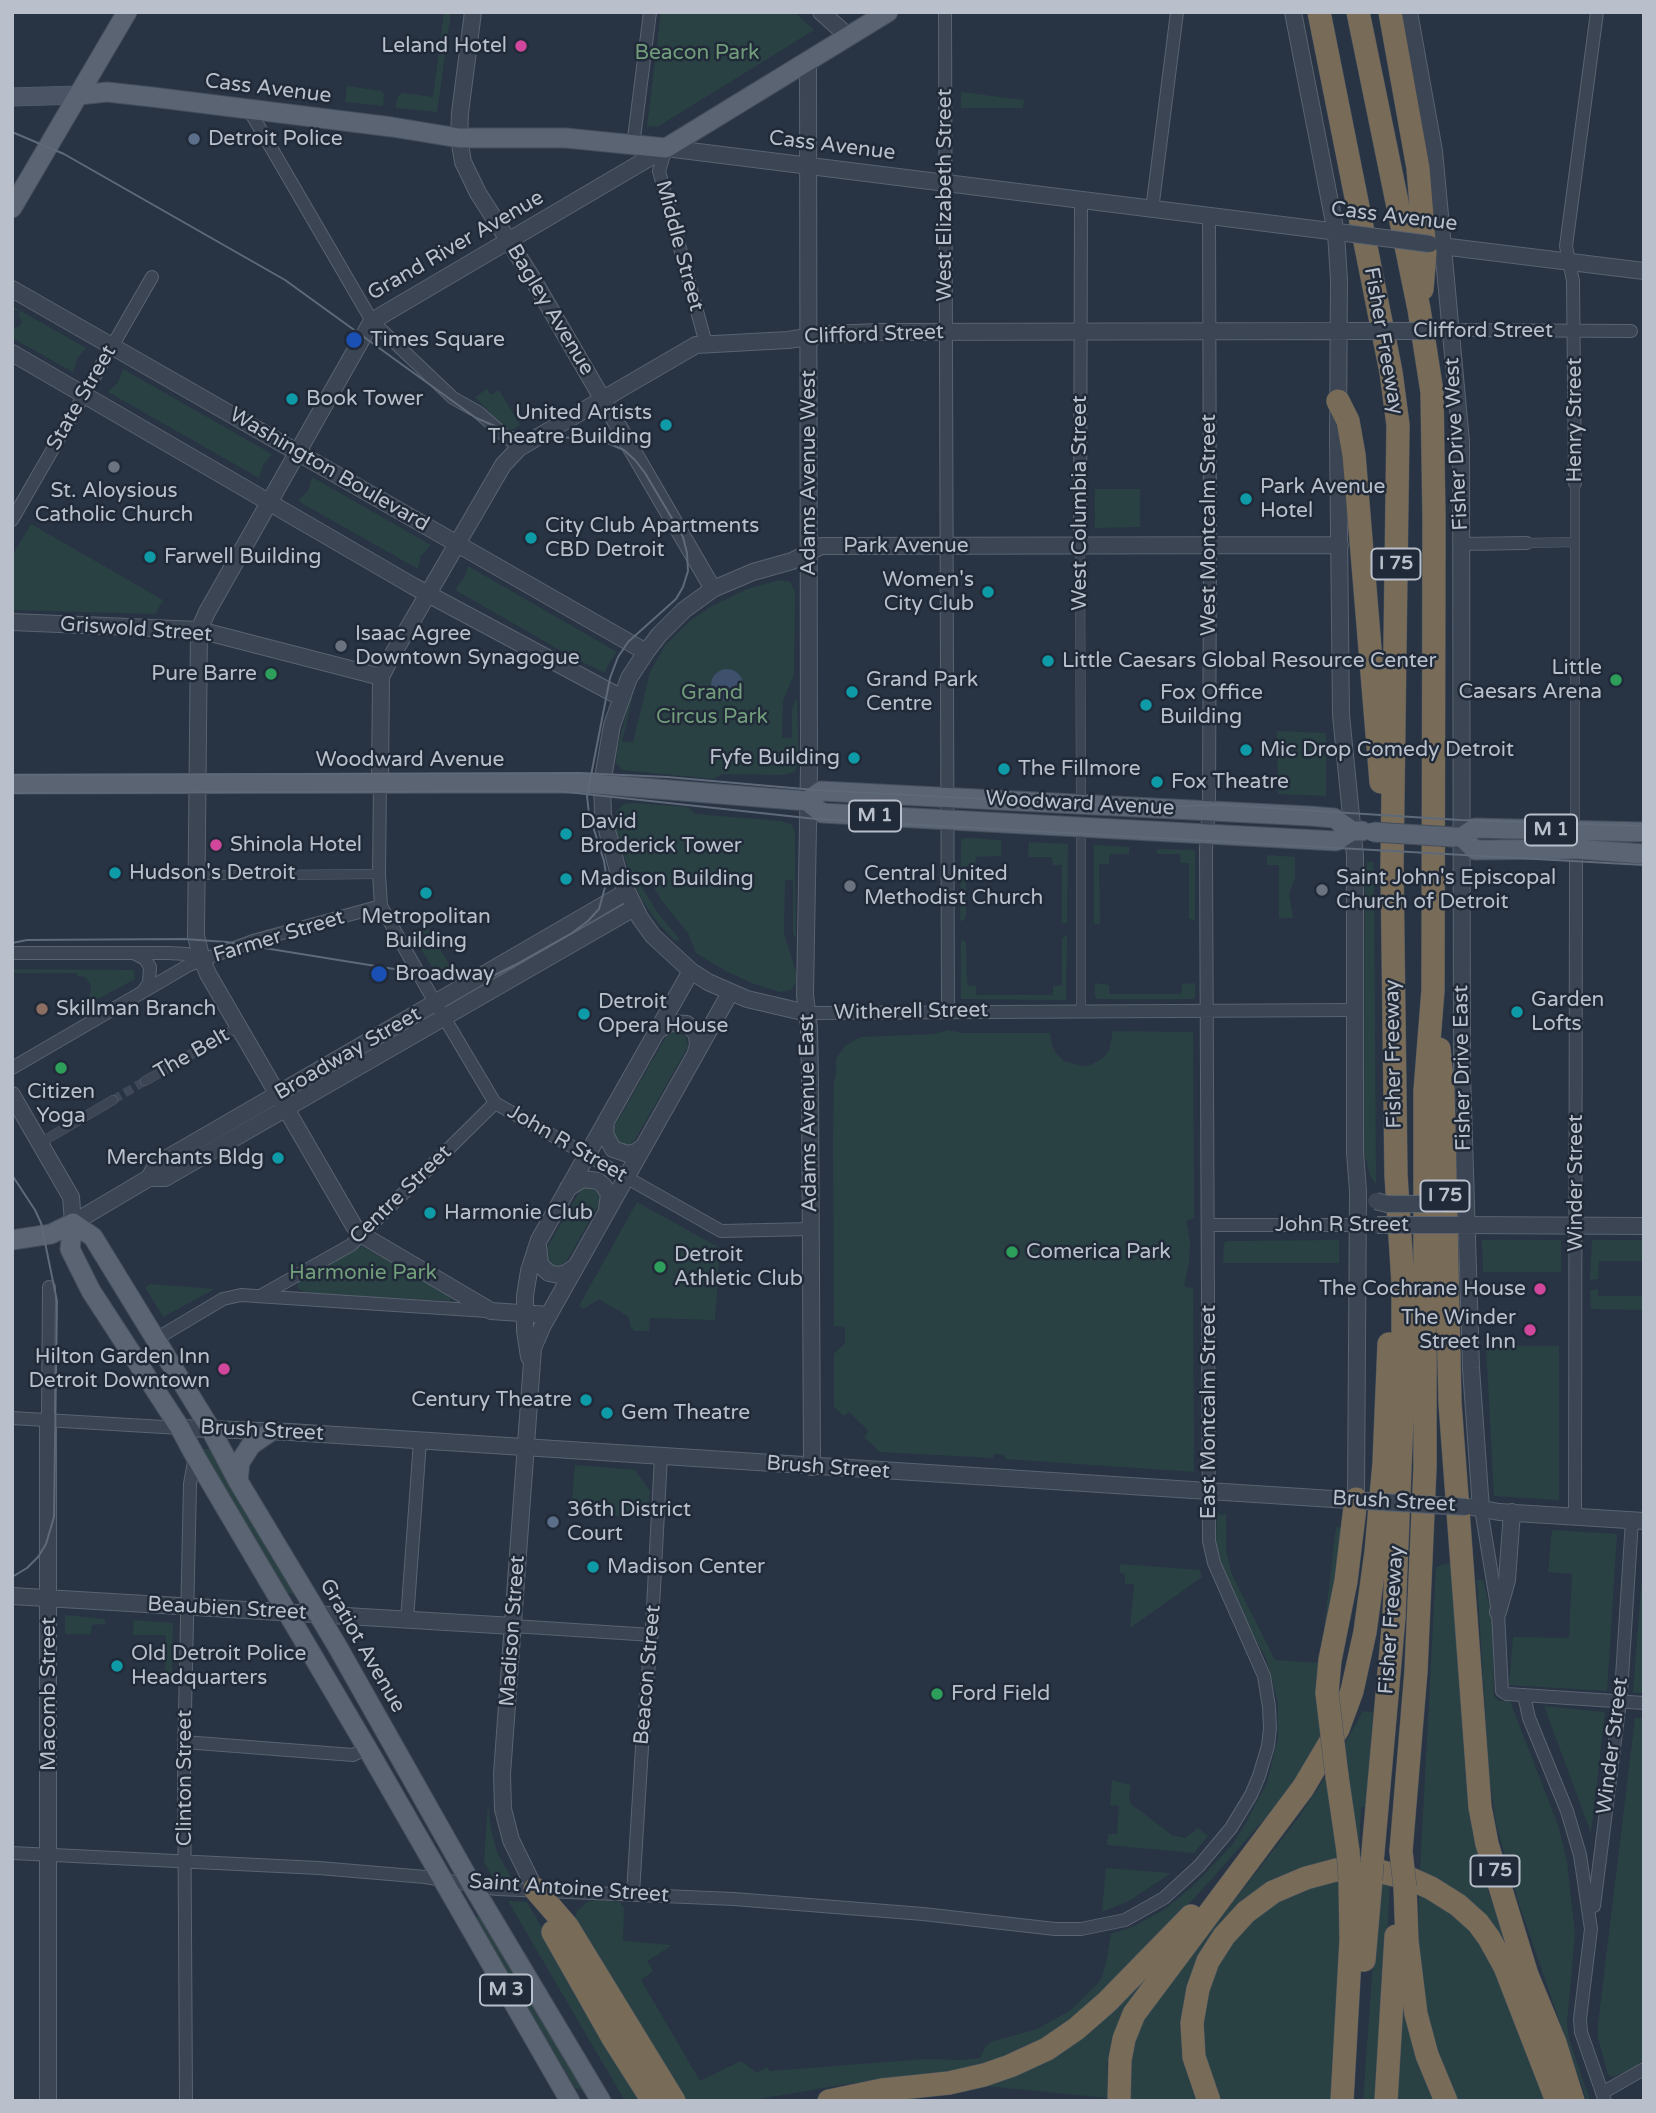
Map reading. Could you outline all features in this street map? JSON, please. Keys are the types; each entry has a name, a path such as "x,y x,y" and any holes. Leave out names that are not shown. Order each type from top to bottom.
{"highway":[{"name":"Fisher Freeway","path":"1319,12 1389,359 1398,425 1392,866 1396,1175 1404,1393 1394,1617 1364,1874 1354,2101"},
{"name":"Fisher Freeway","path":"1358,12 1419,309 1432,392 1433,990 1425,1091 1426,1349 1422,1570 1401,1851 1401,1886"},
{"path":"1390,12 1418,167 1425,253 1419,309"},
{"path":"1338,401 1348,421 1354,455 1380,774 1392,866"},
{"name":"I 75","path":"1433,990 1443,1090 1450,1403 1480,1807 1487,1844 1527,1975 1555,2043 1573,2101"},
{"name":"I 75","path":"1118,2090 1124,2039 1134,2014 1303,1788 1338,1729 1352,1691 1366,1632 1384,1463 1396,1175"},
{"path":"1342,2101 1351,1940 1364,1874 1348,1852 1327,1693 1330,1660 1360,1500"},
{"path":"829,2101 857,2094 949,2083 984,2075 1047,2049 1076,2029 1107,2001 1261,1843"},
{"path":"1206,2094 1194,2057 1192,2023 1198,1989 1208,1961 1224,1936 1246,1912 1273,1892 1306,1878 1336,1870 1366,1868 1411,1879 1431,1888 1458,1905 1478,1923 1505,1967 1557,2101"},
{"path":"1386,2101 1401,1886"},
{"path":"1401,1886 1416,2014 1427,2055 1446,2101"},
{"path":"536,1889 554,1933 648,2094"},
{"path":"536,1889 567,1926 674,2101"}],"main road":[{"path":"12,208 127,12"},
{"name":"Grand River Avenue","path":"666,148 888,12"},
{"name":"Cass Avenue","path":"12,97 107,92 248,108 459,138 543,137 666,148"},
{"name":"Woodward Avenue","path":"12,784 602,784 807,801 822,813 1336,841 1352,831"},
{"name":"Woodward Avenue","path":"807,801 821,791 1334,818 1352,831 1457,837 1475,850 1644,832"},
{"name":"Woodward Avenue","path":"1576,840 1644,854"},
{"path":"12,1240 51,1234 74,1223"},
{"name":"Gratiot Avenue","path":"74,1223 93,1237 210,1428 595,2099"},
{"name":"M 3","path":"74,1223 70,1249 92,1291 180,1427 570,2101"},
{"path":"238,1481 240,1462 251,1445 270,1432"}],"street":[{"name":"Bagley Avenue","path":"473,12 460,113 459,138 463,162 713,589"},
{"path":"633,146 650,12"},
{"path":"821,12 849,37"},
{"name":"West Elizabeth Street","path":"944,12 948,1012"},
{"path":"1152,210 1177,12"},
{"path":"1293,12 1341,233 1339,280 1344,331 1338,401 1341,715 1355,856 1360,1500"},
{"name":"Fisher Drive West","path":"1409,12 1434,151 1436,245 1451,330 1461,441 1457,837"},
{"name":"Henry Street","path":"1576,840 1574,330 1573,281 1566,246 1597,12"},
{"name":"Adams Avenue West","path":"807,801 808,62"},
{"path":"248,108 372,321 453,398 478,411 519,448"},
{"name":"Cass Avenue","path":"666,148 1644,271"},
{"name":"Grand River Avenue","path":"362,1235 354,1226 238,1027 202,960 196,936 200,630 207,612 372,321 666,148"},
{"name":"Middle Street","path":"666,148 659,172 706,344"},
{"name":"West Columbia Street","path":"1081,201 1081,804"},
{"name":"West Montcalm Street","path":"1207,834 1209,217"},
{"name":"State Street","path":"12,520 152,276"},
{"name":"Washington Boulevard","path":"12,289 646,652"},
{"name":"Clifford Street","path":"380,782 381,677 503,465 519,448 696,345 788,340 809,336 946,332 1631,331"},
{"path":"12,353 429,594 622,698"},
{"path":"1461,544 1575,542"},
{"name":"Park Avenue","path":"602,784 612,724 629,678 646,652 684,610 713,589 807,554 821,546 1340,545"},
{"name":"Griswold Street","path":"12,622 200,630 381,677"},
{"name":"John R Street","path":"380,782 381,906 495,1103 721,1231 811,1229"},
{"name":"Witherell Street","path":"602,784 603,815 619,875 634,908 653,936 691,971 730,993 772,1006 807,1013 1355,1010"},
{"name":"Adams Avenue East","path":"807,801 805,995 811,1229 812,1467"},
{"path":"1081,827 1081,1010"},
{"name":"East Montcalm Street","path":"1125,1920 1150,1907 1178,1887 1221,1842 1251,1794 1268,1746 1269,1707 1264,1676 1228,1599 1211,1553 1207,834"},
{"name":"Fisher Drive East","path":"1457,837 1465,1180 1462,1225 1472,1403 1474,1508"},
{"name":"Winder Street","path":"1575,1516 1576,840"},
{"path":"196,875 379,874"},
{"name":"Broadway Street","path":"282,1102 435,1003 626,892"},
{"name":"Farmer Street","path":"12,953 187,954 202,960 253,941 381,906"},
{"name":"Broadway Street","path":"74,1223 149,1178 157,1164 444,1018 634,908"},
{"path":"134,953 150,967 149,983 144,990"},
{"path":"12,1068 144,990 202,960"},
{"name":"Madison Street","path":"536,1889 511,1840 503,1809 502,1774 526,1447 530,1366 524,1313 529,1271 539,1240 691,971"},
{"name":"Madison Street","path":"530,1366 537,1335 730,993"},
{"path":"656,1031 670,1023 687,1024 697,1034 698,1046 695,1055"},
{"name":"The Belt","path":"145,1081 238,1027"},
{"name":"M 3","path":"12,1095 71,1197 74,1223"},
{"path":"38,1141 113,1100"},
{"name":"Centre Street","path":"261,1295 351,1245 495,1103"},
{"path":"606,1119 605,1134 612,1149 628,1154 636,1152 644,1145"},
{"path":"1357,1177 1364,1190 1376,1201 1387,1205 1441,1204 1456,1196 1465,1180"},
{"path":"565,1192 583,1179 598,1181 609,1194 605,1214"},
{"name":"John R Street","path":"1209,1226 1644,1226"},
{"path":"362,1235 491,1311"},
{"path":"539,1240 537,1255 544,1270 559,1275 577,1265"},
{"name":"Macomb Street","path":"48,2101 49,1287"},
{"path":"156,1339 223,1299 241,1295 549,1315"},
{"name":"Brush Street","path":"12,1418 526,1447 1638,1520"},
{"path":"407,1620 420,1441"},
{"name":"Clinton Street","path":"186,2101 184,1742 190,1484 195,1456"},
{"name":"Beacon Street","path":"633,1893 652,1635 661,1456"},
{"path":"1474,1508 1498,1612 1502,1691 1507,1694 1644,1703"},
{"path":"1498,1612 1507,1580 1512,1512"},
{"name":"Winder Street","path":"1603,2097 1581,2032 1580,2019 1638,1520"},
{"name":"Beaubien Street","path":"12,1596 652,1635"},
{"path":"1524,1695 1529,1718 1567,1811 1580,1855 1591,1929"},
{"path":"184,1742 354,1755 367,1748"},
{"name":"Saint Antoine Street","path":"12,1853 319,1868 443,1880 497,1889 633,1893 792,1903 1055,1929 1081,1929 1125,1920"},
{"path":"1603,2097 1644,2069"}],"green space":[{"path":"444,12 451,12 437,112 395,108 398,96 403,93 433,97"},
{"name":"Beacon Park","path":"661,12 794,12 814,30 659,126 647,127"},
{"path":"347,86 382,91 383,106 345,102"},
{"path":"961,92 1024,100 1023,108 961,108"},
{"path":"12,306 86,348 77,359 73,372 12,338 12,328 19,327 22,322 18,315 20,311 12,310"},
{"path":"123,369 272,454 263,465 259,478 108,392 118,382"},
{"path":"487,389 491,395 499,390 520,425 508,432 475,397"},
{"path":"312,477 431,545 421,556 418,569 298,501 308,491"},
{"path":"1095,489 1140,489 1140,527 1095,528"},
{"path":"31,524 163,600 155,614 12,610 12,556"},
{"path":"468,566 617,652 605,673 455,590 465,576"},
{"name":"Grand Circus Park","path":"779,580 790,582 795,591 794,675 783,700 782,738 792,738 792,709 797,697 799,763 794,772 784,775 722,774 714,779 622,770 616,763 617,750 630,699 633,695 622,742 633,742 650,672 665,645 691,620 710,607 747,589"},
{"path":"1277,731 1326,733 1326,796 1278,794"},
{"path":"624,804 688,807 695,814 782,821 792,825 795,832 796,939 793,933 793,880 785,880 784,934 796,972 796,982 791,990 780,992 751,983 696,953 688,933 662,901 644,871 635,876 657,912 680,940 675,941 658,923 642,900 631,877 617,835 616,812"},
{"path":"962,839 1001,840 1001,856 976,857 975,866 966,866 966,917 960,921 961,843"},
{"path":"1029,842 1068,844 1067,923 1062,923 1062,865 1053,865 1052,857 1028,857"},
{"path":"1094,845 1129,847 1129,854 1111,854 1109,864 1099,864 1100,924 1094,924"},
{"path":"1157,849 1195,850 1195,921 1189,918 1189,863 1181,863 1180,854 1157,854"},
{"path":"1267,855 1295,857 1295,878 1289,894 1293,918 1279,918 1279,865 1267,865"},
{"path":"1367,862 1373,862 1374,877 1376,1184 1370,1175 1364,1153"},
{"path":"426,925 453,971 447,975 436,974 411,933"},
{"path":"1067,935 1066,1000 961,999 961,939 966,942 967,985 976,986 976,995 1053,995 1053,986 1062,985 1062,939"},
{"path":"12,969 133,970 135,979 87,1005 85,1003 91,991 90,983 77,973 12,973"},
{"path":"1095,983 1109,985 1109,994 1181,994 1182,984 1195,983 1195,997 1097,999"},
{"name":"Comerica Park","path":"948,1030 963,1033 1050,1033 1056,1053 1064,1061 1081,1066 1089,1066 1104,1057 1109,1050 1113,1031 1193,1032 1194,1218 1186,1221 1190,1241 1184,1286 1193,1289 1194,1472 1006,1459 1005,1455 994,1454 993,1458 880,1452 864,1437 869,1431 849,1412 844,1416 834,1406 834,1354 845,1343 845,1327 834,1326 833,1141 836,1059 845,1046 861,1037 934,1034"},
{"path":"676,1031 686,1036 688,1047 635,1140 629,1145 615,1141 614,1127 667,1035"},
{"path":"585,1188 596,1191 600,1198 599,1204 567,1260 561,1265 552,1265 547,1261 547,1248 579,1192"},
{"name":"Detroit Athletic Club","path":"637,1202 720,1248 715,1320 650,1318 649,1331 635,1331 630,1326 629,1317 599,1299 584,1309 579,1306"},
{"path":"1339,1240 1339,1263 1223,1263 1224,1243 1227,1241"},
{"path":"1482,1240 1561,1240 1561,1272 1483,1272"},
{"path":"1592,1240 1644,1240 1644,1261 1599,1261 1598,1279 1590,1280"},
{"name":"Harmonie Park","path":"361,1246 447,1293 450,1301 306,1293 297,1288 299,1281"},
{"path":"150,1284 215,1289 163,1317 145,1287"},
{"path":"1598,1289 1598,1296 1644,1296 1644,1310 1591,1309 1590,1291"},
{"path":"1486,1346 1559,1346 1559,1500 1494,1496"},
{"path":"201,1449 212,1449 297,1595 284,1592"},
{"path":"575,1465 635,1470 650,1491 648,1518 571,1513"},
{"path":"1217,1511 1221,1515 1226,1514 1226,1551 1232,1575 1275,1660 1320,1663 1336,1527 1344,1528 1317,1689 1316,1701 1322,1738 1283,1798 1210,1881 1151,1945 1084,2011 1044,2039 1000,2060 950,2073 847,2084 747,2101 687,2101 575,1920 577,1911 587,1902 620,1902 624,1908 623,1941 672,1945 647,1961 653,1971 641,1980 700,2081 741,2061 757,2073 767,2067 770,2071 925,2059 962,2060 980,2058 991,2042 1037,2029 1071,2010 1100,1981 1111,1934 1134,1926 1165,1909 1194,1885 1232,1845 1267,1783 1278,1737 1278,1703 1266,1658 1229,1593 1223,1575 1216,1547"},
{"path":"1552,1530 1617,1534 1607,1691 1509,1685 1513,1637 1569,1638 1572,1574 1548,1572"},
{"path":"1644,1549 1644,1693 1633,1693"},
{"path":"1451,1562 1466,1780 1473,1834 1490,1889 1488,1891 1511,1952 1420,1872 1436,1567"},
{"path":"1120,1564 1200,1570 1202,1577 1130,1628 1134,1584 1125,1584 1125,1574 1120,1573"},
{"path":"1477,1580 1483,1580 1492,1616 1494,1696 1499,1701 1510,1701 1559,1828 1567,1861 1575,1934 1567,2023 1569,2039 1590,2101 1587,2101 1519,1904 1496,1824 1489,1774"},
{"path":"65,1615 105,1619 105,1624 92,1625 91,1634 65,1634"},
{"path":"134,1620 173,1623 172,1675 165,1675 166,1635 133,1635"},
{"path":"1544,1706 1605,1712 1591,1833"},
{"path":"1363,1711 1373,1712 1366,1807 1361,1807 1358,1878 1340,1752"},
{"path":"1635,1718 1644,1718 1644,2059 1633,2069 1612,2077 1608,2074 1598,2038 1598,2024"},
{"path":"1328,1773 1342,1862 1233,1914 1186,2047 1181,2050 1199,2101 1128,2100 1131,2050 1147,2014 1298,1818"},
{"path":"1112,1780 1131,1785 1131,1804 1172,1835 1185,1838 1198,1828 1208,1836 1194,1853 1107,1845 1108,1834 1117,1834 1119,1806 1110,1805"},
{"path":"488,1803 497,1852 512,1879 493,1878 484,1862"},
{"path":"1106,1868 1171,1873 1129,1901 1102,1912"},
{"path":"1341,1878 1343,1902 1332,2101 1216,2101 1201,2046 1207,1988 1234,1935 1282,1896"},
{"path":"1379,1880 1390,1882 1379,2101 1363,2101"},
{"path":"1419,1892 1460,1920 1487,1953 1548,2101 1452,2101 1426,2021 1418,1937"},
{"path":"508,1901 527,1902 643,2101 625,2101"},
{"path":"483,1912 582,2090 575,2088 477,1921 477,1916"},
{"path":"1166,1955 1131,1999 1117,2025 1107,2063 1108,2098 985,2086"},
{"path":"1400,1997 1405,1997 1424,2076 1433,2101 1395,2101"}],"water":[{"path":"727,669 738,674 743,685 738,696 727,701 716,696 711,685 716,674"}],"tunnel":[{"path":"113,1100 145,1081"}],"tram line":[{"path":"12,132 64,154 285,280 476,418 507,431 531,436 598,439 624,450 645,473 683,537 688,571 676,599 628,642 618,657 610,678 587,796 589,814 604,861 607,880 599,909 572,933 515,965 493,976 462,980 227,942 184,939 27,940 12,943"},
{"path":"12,775 579,773 667,777 815,790 1137,807 1222,805 1460,820 1644,826"},
{"path":"12,793 558,791 816,819 1644,865"},
{"path":"12,1175 41,1223 57,1301 54,1517 46,1544 38,1557 12,1577"}],"place":[{"name":"Leland Hotel","path":"521,46"},
{"name":"Detroit Police","path":"194,139"},
{"name":"Times Square","path":"354,340"},
{"name":"Book Tower","path":"292,399"},
{"name":"United Artists Theatre Building","path":"666,425"},
{"name":"St. Aloysious Catholic Church","path":"114,467"},
{"name":"Park Avenue Hotel","path":"1246,499"},
{"name":"City Club Apartments CBD Detroit","path":"531,538"},
{"name":"Farwell Building","path":"150,557"},
{"name":"Women's City Club","path":"988,592"},
{"name":"Isaac Agree Downtown Synagogue","path":"341,646"},
{"name":"Little Caesars Global Resource Center","path":"1048,661"},
{"name":"Pure Barre","path":"271,674"},
{"name":"Little Caesars Arena","path":"1616,680"},
{"name":"Grand Park Centre","path":"852,692"},
{"name":"Fox Office Building","path":"1146,705"},
{"name":"Mic Drop Comedy Detroit","path":"1246,750"},
{"name":"Fyfe Building","path":"854,758"},
{"name":"The Fillmore","path":"1004,769"},
{"name":"Fox Theatre","path":"1157,782"},
{"name":"David Broderick Tower","path":"566,834"},
{"name":"Shinola Hotel","path":"216,845"},
{"name":"Hudson's Detroit","path":"115,873"},
{"name":"Madison Building","path":"566,879"},
{"name":"Central United Methodist Church","path":"850,886"},
{"name":"Saint John's Episcopal Church of Detroit","path":"1322,890"},
{"name":"Metropolitan Building","path":"426,893"},
{"name":"Broadway","path":"379,974"},
{"name":"Skillman Branch","path":"42,1009"},
{"name":"Garden Lofts","path":"1517,1012"},
{"name":"Detroit Opera House","path":"584,1014"},
{"name":"Citizen Yoga","path":"61,1068"},
{"name":"Merchants Bldg","path":"278,1158"},
{"name":"Harmonie Club","path":"430,1213"},
{"name":"Comerica Park","path":"1012,1252"},
{"name":"Detroit Athletic Club","path":"660,1267"},
{"name":"The Cochrane House","path":"1540,1289"},
{"name":"The Winder Street Inn","path":"1530,1330"},
{"name":"Hilton Garden Inn Detroit Downtown","path":"224,1369"},
{"name":"Century Theatre","path":"586,1400"},
{"name":"Gem Theatre","path":"607,1413"},
{"name":"36th District Court","path":"553,1522"},
{"name":"Madison Center","path":"593,1567"},
{"name":"Old Detroit Police Headquarters","path":"117,1666"},
{"name":"Ford Field","path":"937,1694"}]}
